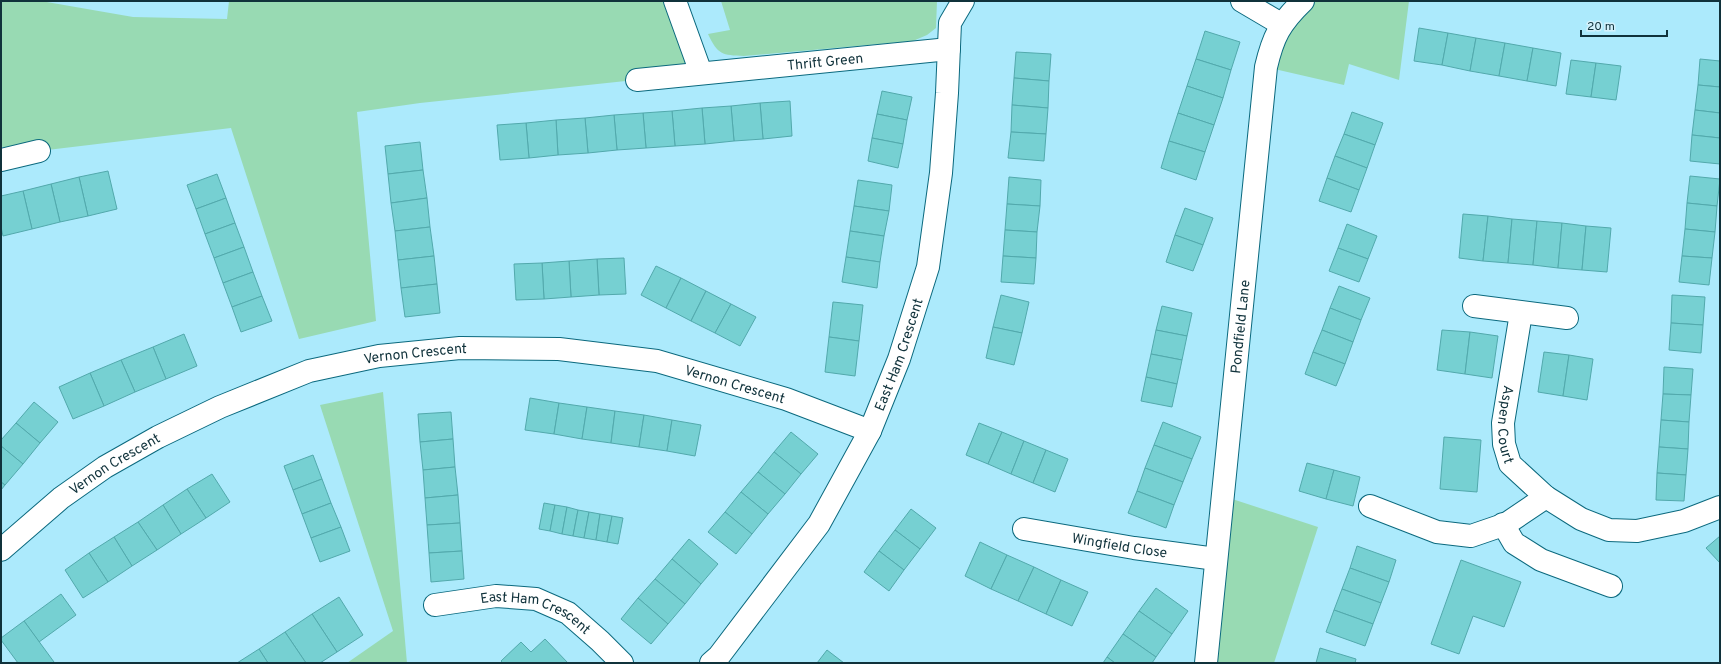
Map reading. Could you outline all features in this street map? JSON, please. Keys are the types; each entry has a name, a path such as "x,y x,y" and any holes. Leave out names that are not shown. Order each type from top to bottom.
{"street":[{"path":"675,1 701,73"},
{"name":"East Ham Crescent","path":"719,661 819,524 870,431 899,359 928,267 941,172 948,93 950,23 963,1"},
{"path":"1242,1 1281,24"},
{"name":"Pondfield Lane","path":"1206,663 1266,67 1272,42 1281,24 1303,1"},
{"name":"Thrift Green","path":"638,80 949,49"},
{"path":"1,160 39,151"},
{"path":"1474,306 1567,318"},
{"name":"Aspen Court","path":"1521,313 1504,423 1504,444 1510,464 1546,497 1581,519 1609,530 1637,531 1684,521 1720,507"},
{"name":"Vernon Crescent","path":"1,550 68,494 105,467 158,437 220,407 309,371 380,356 460,348 559,349 657,361 786,399 870,431"},
{"path":"1370,506 1437,532 1471,536 1503,524 1546,497"},
{"path":"1503,524 1514,543 1542,560 1611,586"},
{"name":"Wingfield Close","path":"1024,529 1134,548 1216,559"},
{"name":"East Ham Crescent","path":"435,605 496,596 536,599 568,613 622,663"}],"green space":[{"path":"1,1 41,1 133,17 227,19 229,1 675,1 701,73 420,103 357,112 376,321 299,339 231,128 39,151 8,150 1,146"},
{"path":"721,1 937,1 936,28 927,35 913,41 744,56 730,55 718,50 708,34 730,30"},
{"path":"1303,1 1409,1 1399,80 1349,64 1344,85 1266,67"},
{"path":"383,392 407,663 347,663 393,631 320,405"},
{"path":"1223,496 1318,527 1274,663 1206,663"}],"building":[{"path":"1419,28 1448,33 1442,65 1414,61"},
{"path":"1205,31 1240,42 1231,70 1196,59"},
{"path":"1448,33 1476,38 1470,71 1442,65"},
{"path":"1476,38 1505,43 1499,76 1470,71"},
{"path":"1505,43 1533,48 1527,81 1499,76"},
{"path":"1533,48 1561,53 1556,86 1527,81"},
{"path":"1016,52 1051,54 1049,81 1014,78"},
{"path":"1196,59 1231,70 1223,98 1187,86"},
{"path":"1700,59 1720,61 1720,87 1698,85"},
{"path":"1571,60 1596,63 1591,97 1566,94"},
{"path":"1596,63 1621,66 1616,100 1591,97"},
{"path":"1014,78 1049,81 1048,108 1012,105"},
{"path":"1698,85 1720,87 1720,113 1695,110"},
{"path":"1187,86 1223,98 1214,125 1178,113"},
{"path":"882,91 912,97 907,120 877,114"},
{"path":"790,101 792,136 763,139 760,103"},
{"path":"760,103 763,139 734,141 731,106"},
{"path":"1012,105 1048,108 1046,134 1011,132"},
{"path":"731,106 734,141 705,144 702,108"},
{"path":"702,108 705,144 675,146 672,111"},
{"path":"1695,110 1720,113 1720,138 1692,135"},
{"path":"672,111 675,146 646,148 643,113"},
{"path":"1352,112 1383,123 1375,145 1344,134"},
{"path":"643,113 646,148 617,150 614,115"},
{"path":"1178,113 1214,125 1205,152 1169,141"},
{"path":"877,114 907,120 903,144 872,138"},
{"path":"614,115 617,150 588,153 585,118"},
{"path":"585,118 588,153 558,155 556,120"},
{"path":"556,120 558,155 529,158 526,123"},
{"path":"526,123 529,158 500,160 497,125"},
{"path":"1011,132 1046,134 1044,161 1008,158"},
{"path":"1344,134 1375,145 1367,168 1335,156"},
{"path":"1692,135 1720,138 1720,164 1690,161"},
{"path":"872,138 903,144 898,168 868,161"},
{"path":"1169,141 1205,152 1196,180 1161,168"},
{"path":"420,142 423,170 388,174 385,146"},
{"path":"1335,156 1367,168 1359,190 1327,178"},
{"path":"423,170 427,198 391,203 388,174"},
{"path":"108,171 117,209 88,216 79,177"},
{"path":"217,174 226,198 196,209 187,185"},
{"path":"1690,176 1720,179 1717,206 1687,203"},
{"path":"79,177 88,216 60,222 51,184"},
{"path":"1009,177 1041,180 1040,206 1007,204"},
{"path":"1327,178 1359,190 1351,212 1319,201"},
{"path":"858,180 892,185 889,211 854,206"},
{"path":"51,184 60,222 32,229 23,191"},
{"path":"23,191 32,229 3,236 1,227 1,196"},
{"path":"226,198 235,223 205,234 196,209"},
{"path":"427,198 430,227 395,231 391,203"},
{"path":"1687,203 1717,206 1715,232 1685,229"},
{"path":"1007,204 1040,206 1037,232 1005,230"},
{"path":"854,206 889,211 884,236 850,231"},
{"path":"1185,208 1213,218 1203,245 1175,235"},
{"path":"1463,214 1488,216 1483,261 1459,258"},
{"path":"1488,216 1512,219 1508,263 1483,261"},
{"path":"1512,219 1537,221 1533,265 1508,263"},
{"path":"1537,221 1562,223 1558,268 1533,265"},
{"path":"235,223 244,247 214,258 205,234"},
{"path":"1562,223 1586,226 1582,270 1558,268"},
{"path":"1347,224 1377,236 1368,259 1338,248"},
{"path":"1586,226 1611,228 1607,272 1582,270"},
{"path":"430,227 434,256 398,260 395,231"},
{"path":"1685,229 1715,232 1712,258 1682,256"},
{"path":"1005,230 1037,232 1036,258 1003,256"},
{"path":"850,231 884,236 880,262 846,257"},
{"path":"1175,235 1203,245 1193,271 1166,262"},
{"path":"244,247 253,272 223,283 214,258"},
{"path":"1338,248 1368,259 1359,282 1329,271"},
{"path":"434,256 437,284 401,288 398,260"},
{"path":"1003,256 1036,258 1034,284 1001,282"},
{"path":"1682,256 1712,258 1709,285 1679,282"},
{"path":"846,257 880,262 877,288 842,282"},
{"path":"624,258 626,294 599,295 597,259"},
{"path":"597,259 599,295 571,297 569,261"},
{"path":"569,261 571,297 544,299 542,263"},
{"path":"542,263 544,299 516,300 514,264"},
{"path":"656,266 681,278 666,308 641,295"},
{"path":"253,272 262,296 232,307 223,283"},
{"path":"681,278 706,291 691,321 666,308"},
{"path":"437,284 440,313 405,317 401,288"},
{"path":"1339,286 1370,298 1361,320 1330,308"},
{"path":"706,291 731,304 715,333 691,321"},
{"path":"1001,295 1029,302 1022,333 993,327"},
{"path":"1672,295 1705,297 1703,325 1671,323"},
{"path":"262,296 272,321 241,332 232,307"},
{"path":"833,302 863,305 859,341 829,337"},
{"path":"731,304 756,317 740,346 715,333"},
{"path":"1162,306 1192,313 1187,336 1156,330"},
{"path":"1330,308 1361,320 1353,342 1322,330"},
{"path":"1671,323 1703,325 1701,353 1669,350"},
{"path":"993,327 1022,333 1014,365 986,358"},
{"path":"1156,330 1187,336 1182,360 1151,354"},
{"path":"1322,330 1353,342 1345,364 1313,352"},
{"path":"1442,330 1470,332 1465,374 1437,370"},
{"path":"1470,332 1498,336 1492,378 1465,374"},
{"path":"184,334 197,366 166,379 153,347"},
{"path":"829,337 859,341 855,376 825,372"},
{"path":"153,347 166,379 135,392 121,360"},
{"path":"1313,352 1345,364 1336,386 1305,374"},
{"path":"1544,352 1569,355 1563,396 1538,392"},
{"path":"1151,354 1182,360 1177,384 1146,377"},
{"path":"1569,355 1593,359 1587,400 1563,396"},
{"path":"121,360 135,392 104,406 90,373"},
{"path":"1664,367 1693,369 1691,395 1663,394"},
{"path":"90,373 104,406 73,419 59,387"},
{"path":"1146,377 1177,384 1172,407 1141,401"},
{"path":"1663,394 1691,395 1689,422 1661,420"},
{"path":"530,398 559,403 554,434 525,430"},
{"path":"34,402 58,422 40,443 16,423"},
{"path":"559,403 587,407 582,439 554,434"},
{"path":"587,407 615,411 611,443 582,439"},
{"path":"615,411 644,415 639,447 611,443"},
{"path":"451,412 453,439 420,442 418,414"},
{"path":"644,415 672,420 667,451 639,447"},
{"path":"672,420 701,425 695,456 667,451"},
{"path":"1661,420 1689,422 1688,449 1659,447"},
{"path":"1163,422 1201,437 1192,459 1154,445"},
{"path":"16,423 40,443 23,464 1,446 1,440"},
{"path":"979,423 1002,432 988,464 966,455"},
{"path":"791,432 818,454 801,474 774,452"},
{"path":"1002,432 1024,441 1011,474 988,464"},
{"path":"1444,437 1481,440 1477,492 1440,489"},
{"path":"453,439 455,467 423,470 420,442"},
{"path":"1024,441 1046,450 1033,483 1011,474"},
{"path":"1154,445 1192,459 1183,482 1145,468"},
{"path":"1,446 23,464 5,485 1,482"},
{"path":"1659,447 1688,449 1686,475 1657,473"},
{"path":"1046,450 1068,459 1055,492 1033,483"},
{"path":"774,452 801,474 785,494 758,472"},
{"path":"313,455 322,479 293,490 284,466"},
{"path":"1307,463 1334,470 1326,499 1299,491"},
{"path":"455,467 458,495 425,498 423,470"},
{"path":"1145,468 1183,482 1174,505 1137,491"},
{"path":"1334,470 1360,477 1353,506 1326,499"},
{"path":"758,472 785,494 768,514 741,492"},
{"path":"1657,473 1686,475 1684,501 1656,500"},
{"path":"212,474 230,502 206,518 187,489"},
{"path":"322,479 331,503 302,514 293,490"},
{"path":"1,482 5,485 1,490"},
{"path":"187,489 206,518 181,534 163,505"},
{"path":"1137,491 1174,505 1166,528 1128,513"},
{"path":"741,492 768,514 752,534 725,512"},
{"path":"458,495 460,523 427,525 425,498"},
{"path":"331,503 341,527 311,538 302,514"},
{"path":"544,503 555,505 550,531 539,529"},
{"path":"163,505 181,534 157,550 138,522"},
{"path":"555,505 567,507 562,534 550,531"},
{"path":"567,507 578,510 573,536 562,534"},
{"path":"911,509 936,528 920,549 895,530"},
{"path":"578,510 589,512 584,538 573,536"},
{"path":"589,512 600,514 596,540 584,538"},
{"path":"725,512 752,534 736,554 708,532"},
{"path":"600,514 612,516 607,542 596,540"},
{"path":"612,516 623,518 618,544 607,542"},
{"path":"138,522 157,550 132,566 114,537"},
{"path":"460,523 462,551 429,553 427,525"},
{"path":"341,527 350,551 320,562 311,538"},
{"path":"895,530 920,549 904,570 879,551"},
{"path":"1720,536 1720,563 1706,548"},
{"path":"114,537 132,566 108,582 89,553"},
{"path":"689,539 718,564 701,584 672,559"},
{"path":"980,542 1007,555 991,589 965,576"},
{"path":"1357,546 1396,560 1389,582 1350,568"},
{"path":"462,551 464,579 431,582 429,553"},
{"path":"879,551 904,570 889,591 864,572"},
{"path":"89,553 108,582 83,598 65,570"},
{"path":"1007,555 1034,567 1018,601 991,589"},
{"path":"672,559 701,584 685,604 655,579"},
{"path":"1461,560 1521,582 1504,627 1473,616 1459,654 1431,644"},
{"path":"1034,567 1061,580 1046,614 1018,601"},
{"path":"1350,568 1389,582 1381,603 1342,589"},
{"path":"655,579 685,604 668,624 638,598"},
{"path":"1061,580 1088,592 1072,626 1046,614"},
{"path":"1156,588 1188,611 1172,634 1139,611"},
{"path":"1342,589 1381,603 1373,624 1334,610"},
{"path":"61,594 76,615 39,642 24,621"},
{"path":"339,597 363,635 337,652 312,614"},
{"path":"638,598 668,624 651,644 621,619"},
{"path":"1334,610 1373,624 1365,646 1326,632"},
{"path":"1139,611 1172,634 1156,657 1123,634"},
{"path":"312,614 337,652 320,663 306,663 285,632"},
{"path":"24,621 54,662 18,663 1,640 1,638"},
{"path":"285,632 306,663 268,663 259,649"},
{"path":"1123,634 1156,657 1152,663 1115,663 1107,657"},
{"path":"545,639 568,663 503,663 501,661 521,642 531,652"},
{"path":"1320,648 1356,659 1355,663 1316,663"},
{"path":"259,649 268,663 237,663"},
{"path":"827,650 844,663 817,663"},
{"path":"1107,657 1115,663 1103,663"}]}
